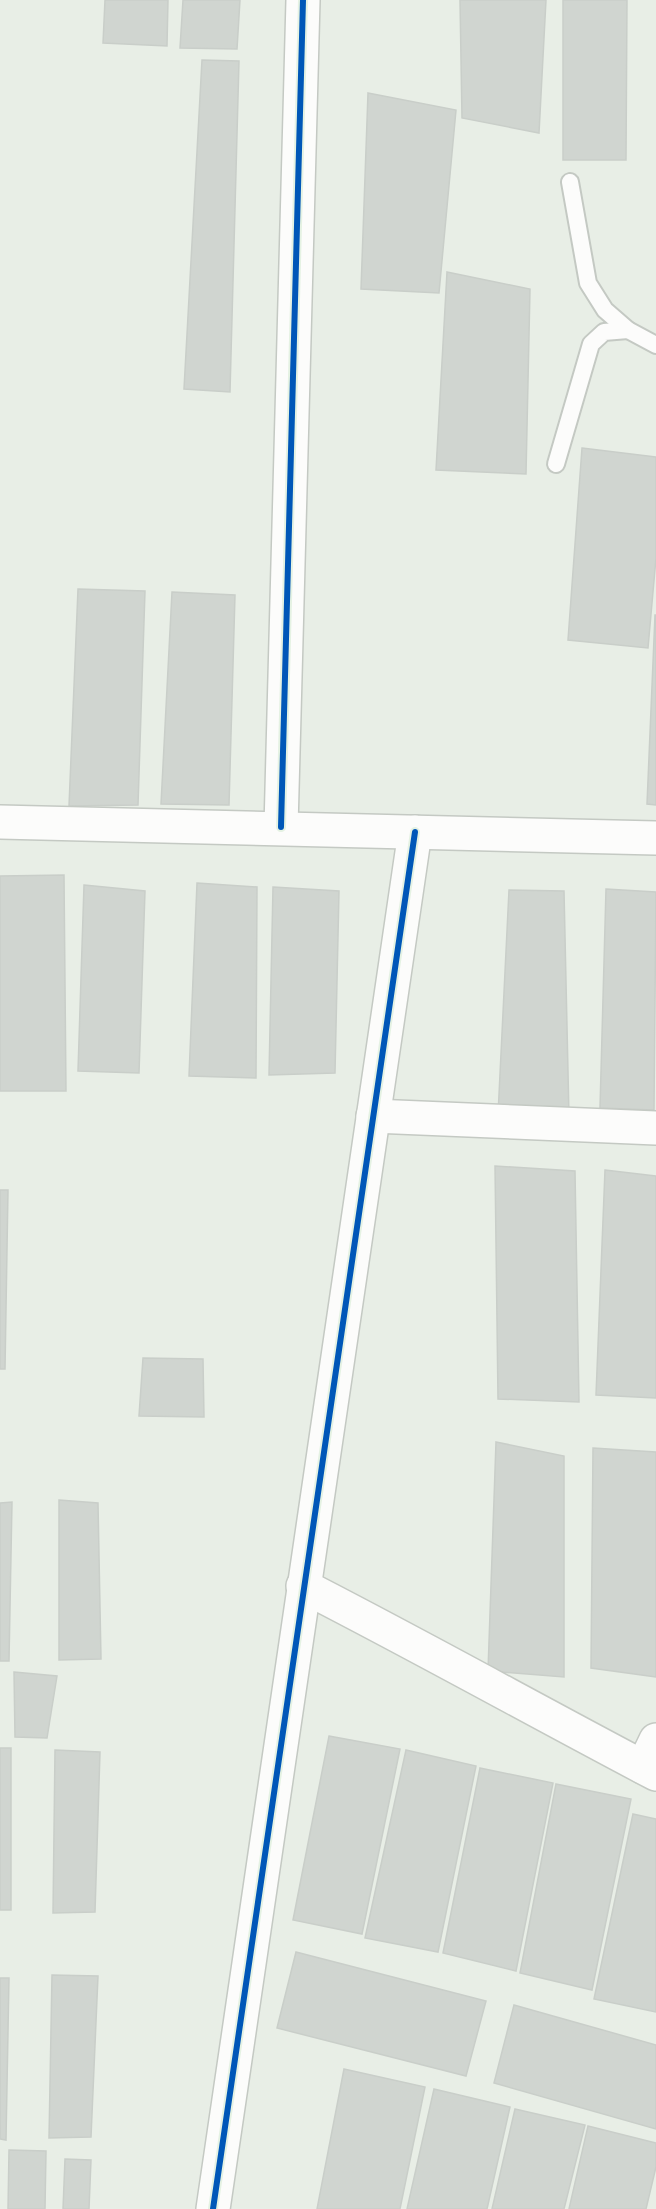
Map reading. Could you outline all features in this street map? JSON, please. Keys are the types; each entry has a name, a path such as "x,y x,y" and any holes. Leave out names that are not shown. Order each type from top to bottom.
{"street":[{"path":"281,827 303,0"},
{"path":"0,822 281,827 656,838"},
{"path":"213,2209 415,832"},
{"path":"374,1116 656,1128"},
{"path":"303,1586 652,1760"}],"lane":[{"path":"570,182 588,283 605,310 628,330 656,345"},
{"path":"556,464 591,344 604,332 628,330"}],"building":[{"path":"105,0 168,0 167,46 103,43"},
{"path":"183,0 240,0 237,49 180,48"},
{"path":"460,0 546,0 539,133 462,118"},
{"path":"563,0 627,0 626,160 563,160"},
{"path":"202,60 239,61 230,392 184,389"},
{"path":"368,93 456,110 439,293 361,289"},
{"path":"447,272 530,289 526,474 436,470"},
{"path":"582,448 656,457 656,558 648,648 568,640"},
{"path":"78,589 145,591 138,805 69,806"},
{"path":"172,592 235,595 229,805 161,804"},
{"path":"656,615 656,805 647,804"},
{"path":"64,875 66,1091 0,1091 0,876"},
{"path":"197,883 257,887 256,1078 189,1076"},
{"path":"84,885 145,891 139,1073 78,1071"},
{"path":"273,887 339,891 335,1073 269,1075"},
{"path":"606,889 656,892 654,1110 600,1108"},
{"path":"509,890 564,891 569,1117 498,1115"},
{"path":"495,1166 575,1171 579,1402 498,1399"},
{"path":"605,1170 656,1176 656,1398 596,1395"},
{"path":"0,1190 8,1190 5,1369 0,1369"},
{"path":"143,1358 203,1359 204,1417 139,1416"},
{"path":"496,1442 564,1456 564,1677 488,1671"},
{"path":"593,1448 656,1452 656,1677 591,1668"},
{"path":"59,1500 98,1503 101,1659 59,1660"},
{"path":"12,1502 9,1661 0,1661 0,1503"},
{"path":"14,1672 57,1676 47,1738 15,1737"},
{"path":"329,1736 400,1749 362,1934 293,1920"},
{"path":"0,1748 11,1748 11,1910 0,1910"},
{"path":"55,1750 100,1752 95,1912 53,1913"},
{"path":"406,1750 476,1766 438,1952 365,1938"},
{"path":"480,1768 553,1783 516,1971 443,1953"},
{"path":"556,1784 631,1799 592,1990 520,1973"},
{"path":"633,1814 656,1819 656,2012 594,1999"},
{"path":"296,1952 486,2001 466,2076 277,2028"},
{"path":"52,1975 98,1976 91,2137 49,2138"},
{"path":"0,1978 9,1978 6,2140 0,2139"},
{"path":"514,2005 656,2045 656,2129 494,2083"},
{"path":"344,2069 425,2087 400,2209 317,2209"},
{"path":"434,2089 510,2107 487,2209 407,2209"},
{"path":"515,2109 585,2125 564,2209 492,2209"},
{"path":"588,2126 656,2143 656,2167 646,2209 569,2209"},
{"path":"9,2150 46,2151 45,2209 8,2209"},
{"path":"65,2159 91,2160 89,2209 63,2209"}],"cycle path":[{"path":"281,827 303,0"},
{"path":"213,2209 415,832"}]}
